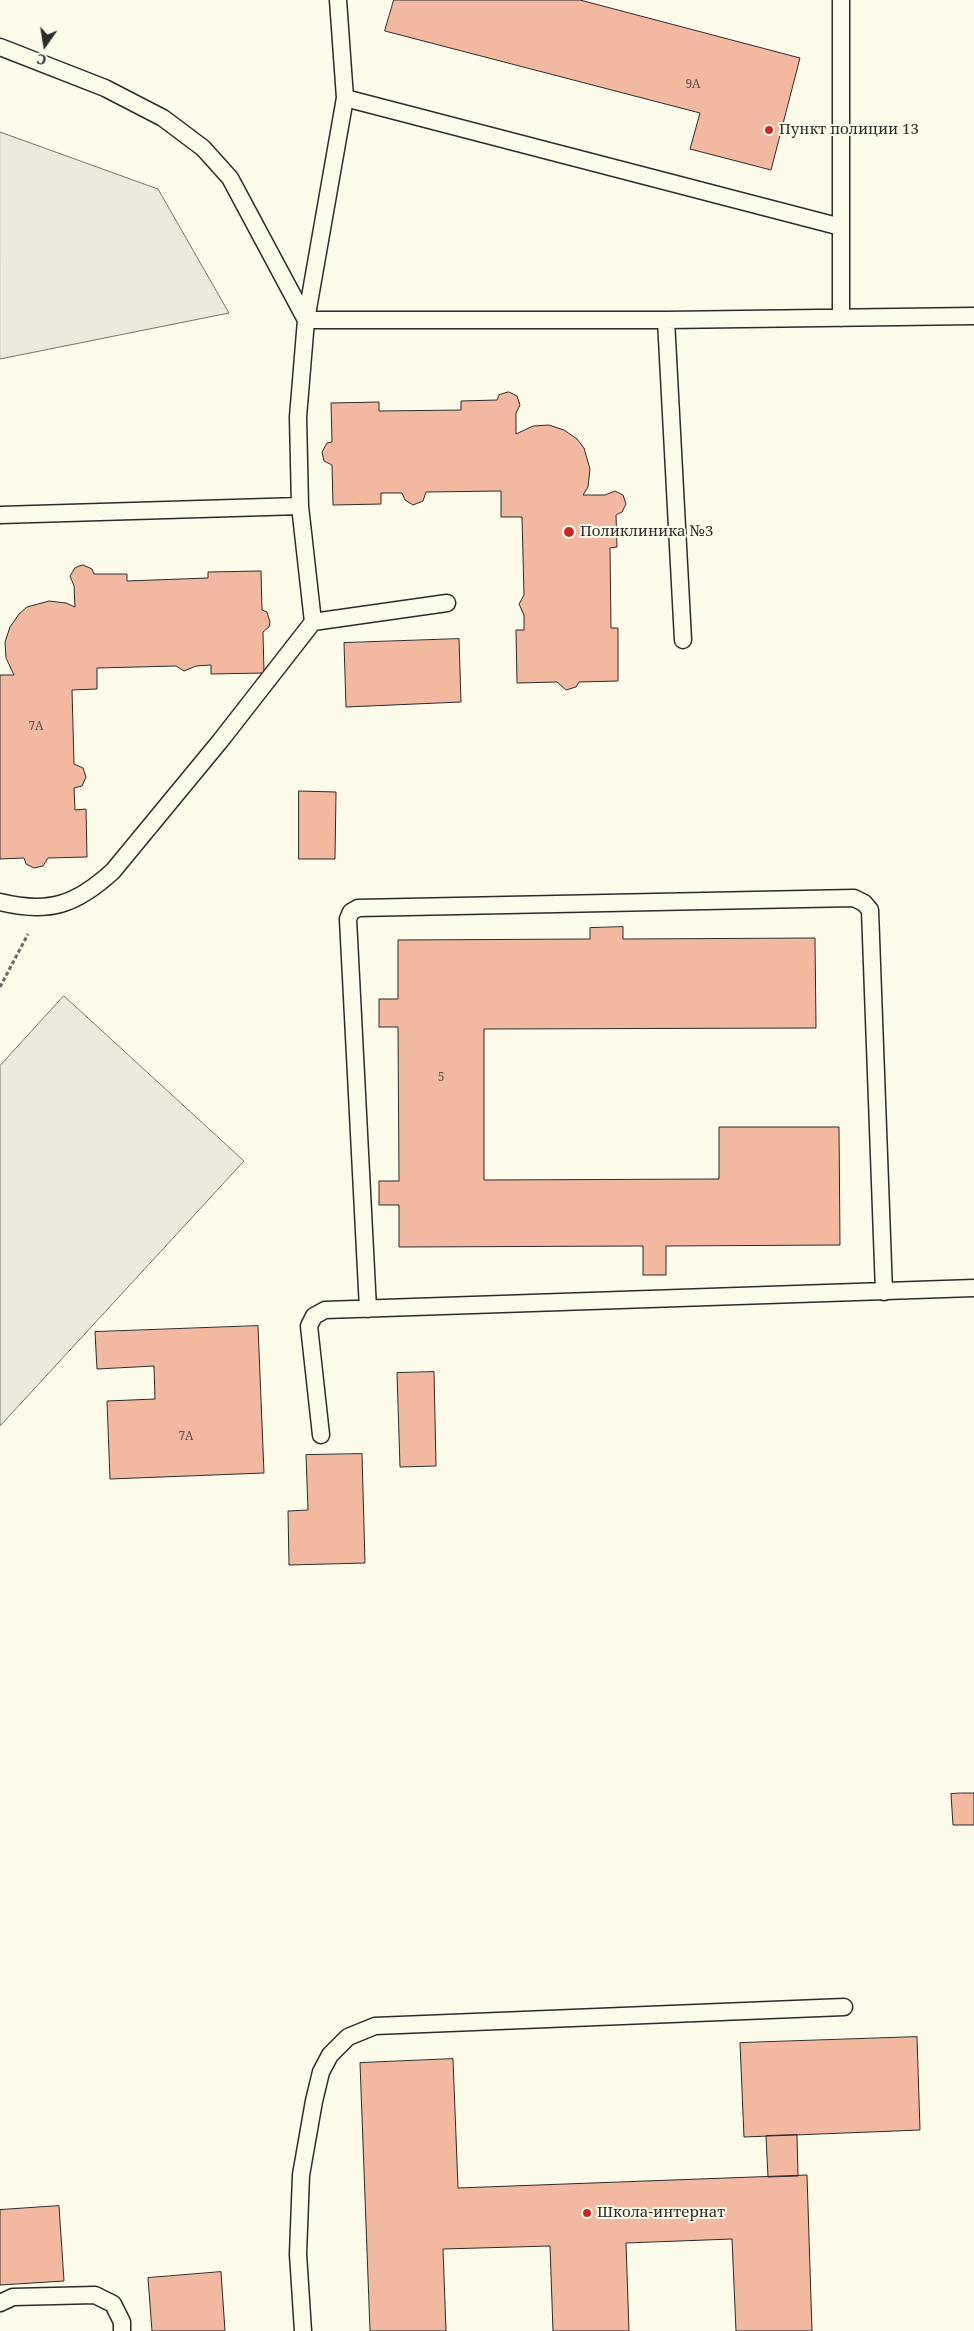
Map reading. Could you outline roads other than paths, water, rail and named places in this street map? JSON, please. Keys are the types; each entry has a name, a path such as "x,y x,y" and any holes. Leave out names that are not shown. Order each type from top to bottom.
{"lane":[{"path":"313,622 300,506 298,417 306,320 345,98 338,0"},
{"path":"841,0 841,318"},
{"path":"0,48 105,88 163,118 203,148 230,178 306,320"},
{"path":"345,98 841,227"},
{"path":"306,320 666,320 974,316"},
{"path":"666,320 683,640"},
{"path":"0,516 300,506"},
{"path":"0,902 20,907 42,907 72,901 94,888 113,871 221,740 313,622 446,603"},
{"path":"368,1309 348,919 351,912 358,908 854,898 864,903 870,910 884,1292"},
{"path":"321,1435 309,1326 314,1316 325,1310 974,1288"},
{"path":"303,2331 298,2254 301,2175 321,2072 330,2055 348,2037 375,2026 844,2006"},
{"path":"0,2303 13,2297 95,2295 113,2304 122,2322 122,2331"}],"place":[{"name":"Пункт полиции 13","path":"769,130"},
{"name":"Поликлиника №3","path":"569,532"},
{"name":"Школа-интернат","path":"587,2213"}]}
